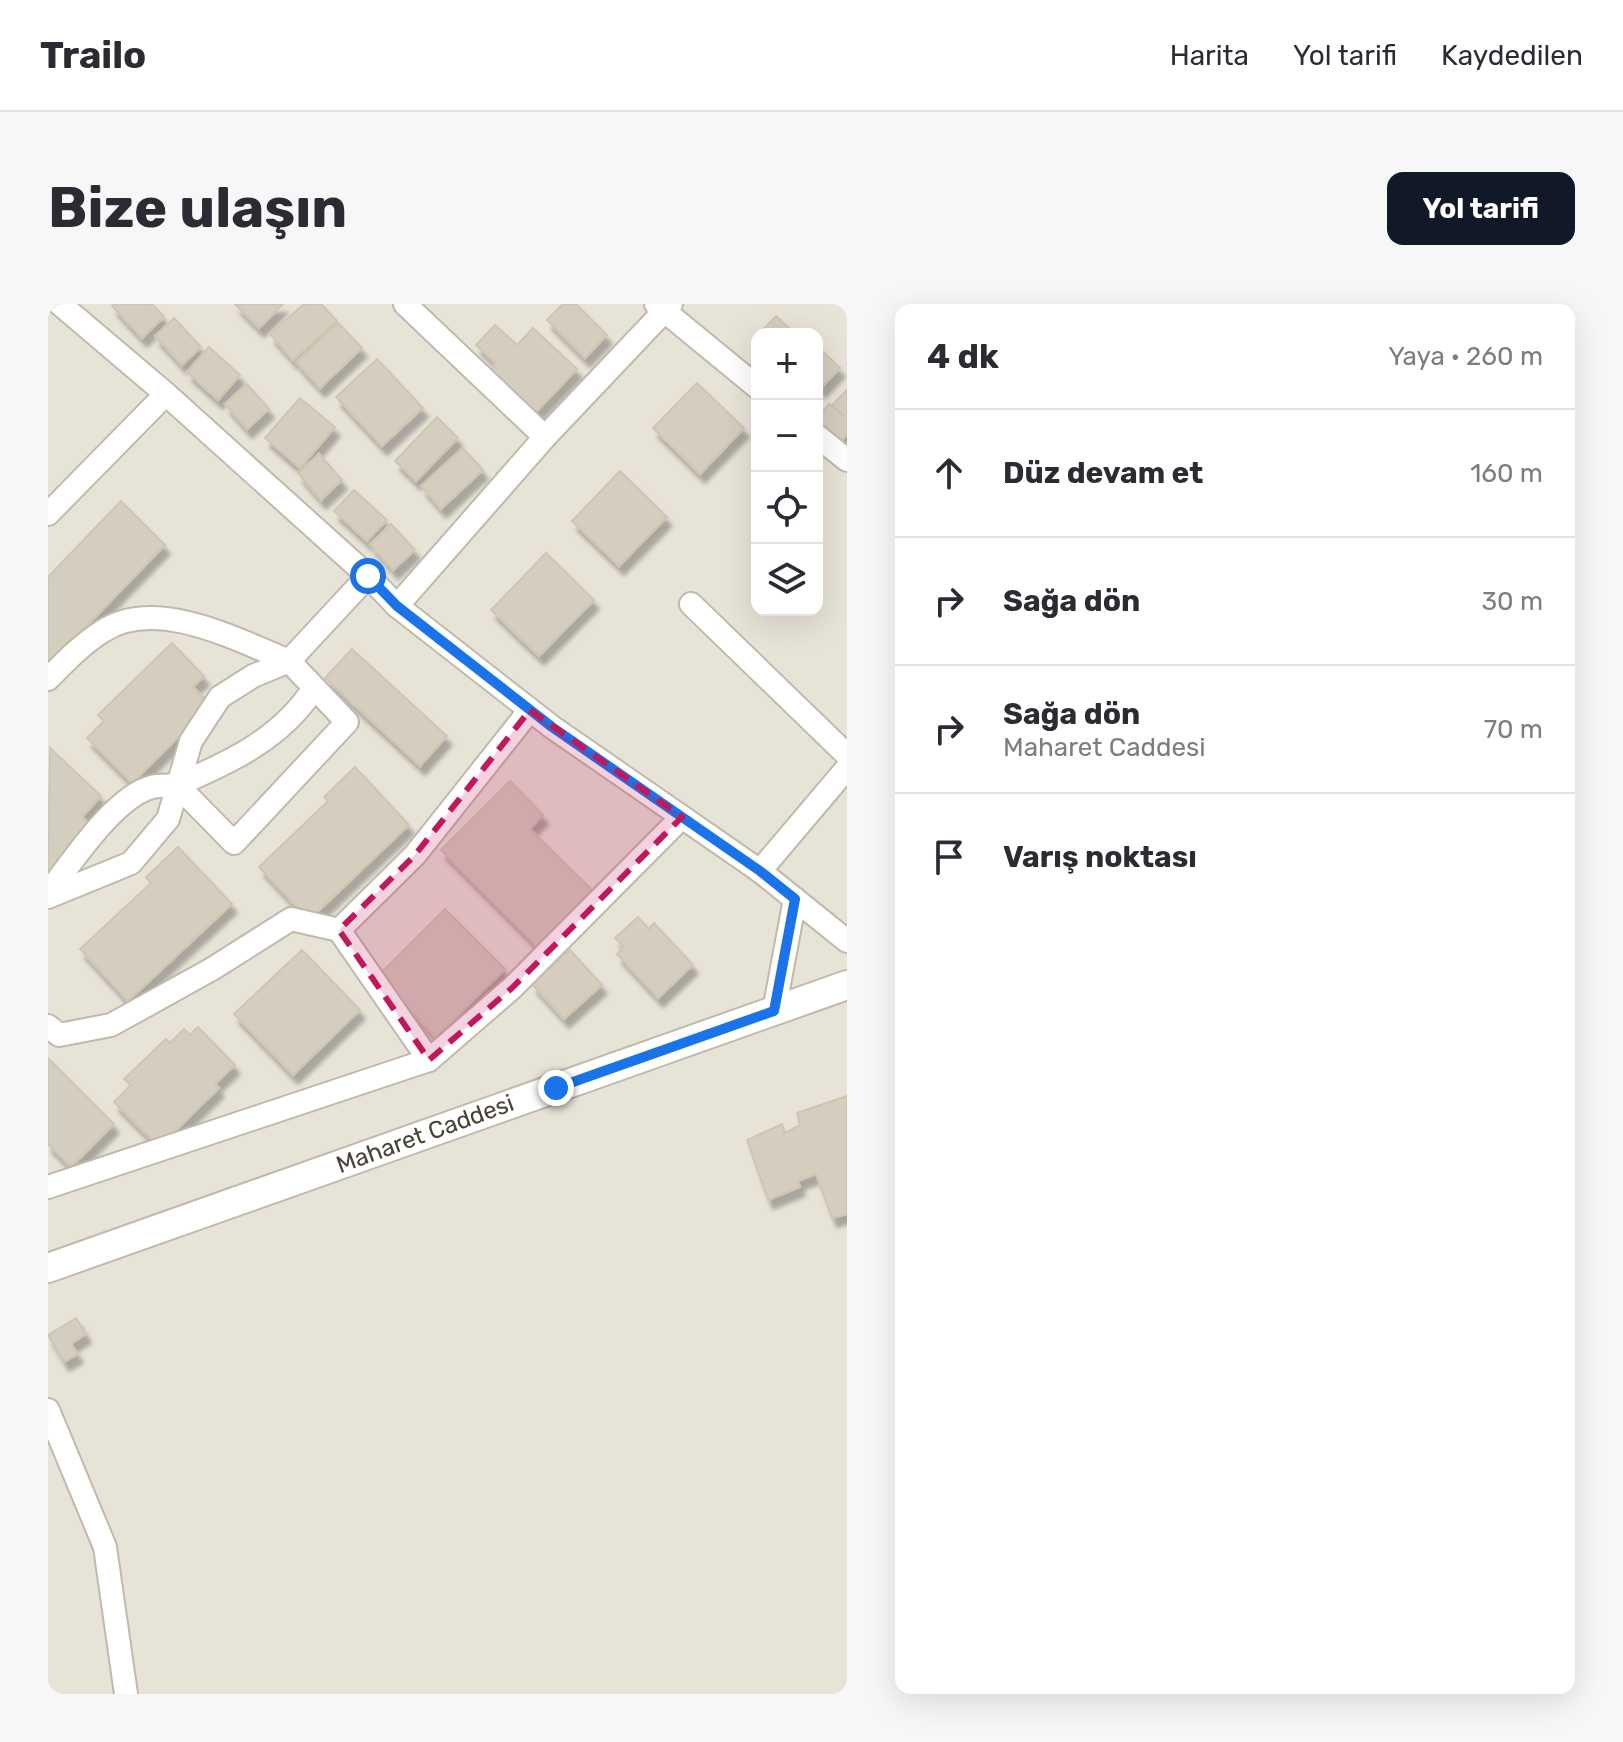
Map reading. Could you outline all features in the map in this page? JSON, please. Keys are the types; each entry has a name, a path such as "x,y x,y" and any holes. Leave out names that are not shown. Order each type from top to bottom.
{"street":[{"path":"60,304 166,394 368,576 397,606 530,710 760,871 847,941"},
{"path":"405,304 545,437"},
{"path":"397,606 663,307 751,382"},
{"path":"48,514 166,394"},
{"path":"823,441 847,460"},
{"path":"48,895 131,863 168,819 191,741 220,697 253,676 289,661 368,576"},
{"path":"691,604 847,755"},
{"path":"48,679 72,655 106,629 151,615 207,628 289,661 347,722 234,843 177,785"},
{"path":"48,895 96,830 121,805 150,787 177,785 253,750 299,711 314,688"},
{"path":"339,930 415,855 530,710"},
{"path":"760,871 847,768"},
{"path":"48,1187 429,1060 512,988 682,817"},
{"path":"774,1011 795,899"},
{"path":"48,1026 59,1035 111,1025 212,969 291,919 339,930 429,1060"},
{"name":"Maharet Caddesi","path":"48,1268 847,985"},
{"path":"48,1410 105,1547 126,1694"}],"highlighted area":[{"path":"530,710 682,817 512,988 429,1060 339,930 415,855"}],"shaded area":[{"path":"48,304 847,304 847,1694 48,1694"}],"building":[{"path":"152,304 164,317 142,338 112,306"},
{"path":"235,304 283,304 259,328"},
{"path":"304,304 321,304 337,321 293,360 270,334"},
{"path":"563,304 576,304 607,335 585,358 547,320"},
{"path":"776,316 789,328 765,328"},
{"path":"174,318 201,347 182,365 155,336"},
{"path":"338,323 362,348 320,388 296,362"},
{"path":"495,325 517,345 533,328 577,369 534,414 490,374 495,363 476,345"},
{"path":"209,347 240,375 218,400 187,372"},
{"path":"823,352 840,368 823,386"},
{"path":"377,359 423,408 382,446 336,397"},
{"path":"697,383 744,428 700,474 653,428"},
{"path":"247,384 269,409 247,429 225,404"},
{"path":"847,390 847,419 832,405"},
{"path":"300,398 335,427 300,468 265,438"},
{"path":"829,404 847,418 847,434 840,443 823,430 823,412"},
{"path":"437,417 458,438 416,481 395,461"},
{"path":"463,448 483,470 441,509 421,486"},
{"path":"319,454 342,480 321,500 298,473"},
{"path":"620,471 667,517 619,566 572,521"},
{"path":"354,490 387,520 367,541 334,511"},
{"path":"121,501 165,545 48,666 48,577"},
{"path":"391,524 415,550 393,570 370,544"},
{"path":"546,553 594,600 539,656 491,610"},
{"path":"172,643 204,676 193,687 211,705 132,783 87,738 104,721 98,715"},
{"path":"352,649 447,736 420,766 325,678"},
{"path":"50,748 101,796 82,817 96,830 48,881"},
{"path":"355,767 409,825 309,920 259,867 328,801 324,797"},
{"path":"510,781 543,815 530,829 597,895 541,950 441,850"},
{"path":"178,847 232,904 128,1001 80,949 151,883 146,877"},
{"path":"445,909 505,969 436,1037 377,977"},
{"path":"638,917 649,929 654,923 693,965 658,998 617,954 624,947 615,938"},
{"path":"302,950 360,1010 293,1075 234,1014"},
{"path":"570,950 602,985 564,1019 532,984"},
{"path":"198,1027 235,1065 215,1084 219,1088 159,1147 114,1102 131,1085 124,1079 166,1039 170,1043 184,1029 190,1035"},
{"path":"48,1058 114,1124 71,1167 48,1144"},
{"path":"847,1096 847,1214 832,1218 816,1174 798,1181 800,1187 768,1200 747,1140 782,1124 785,1133 800,1125 797,1113"},
{"path":"76,1318 86,1334 71,1344 78,1354 64,1362 48,1335"}],"route":[{"path":"368,576 397,606 552,727 760,871 795,899 774,1011 556,1088"}]}
